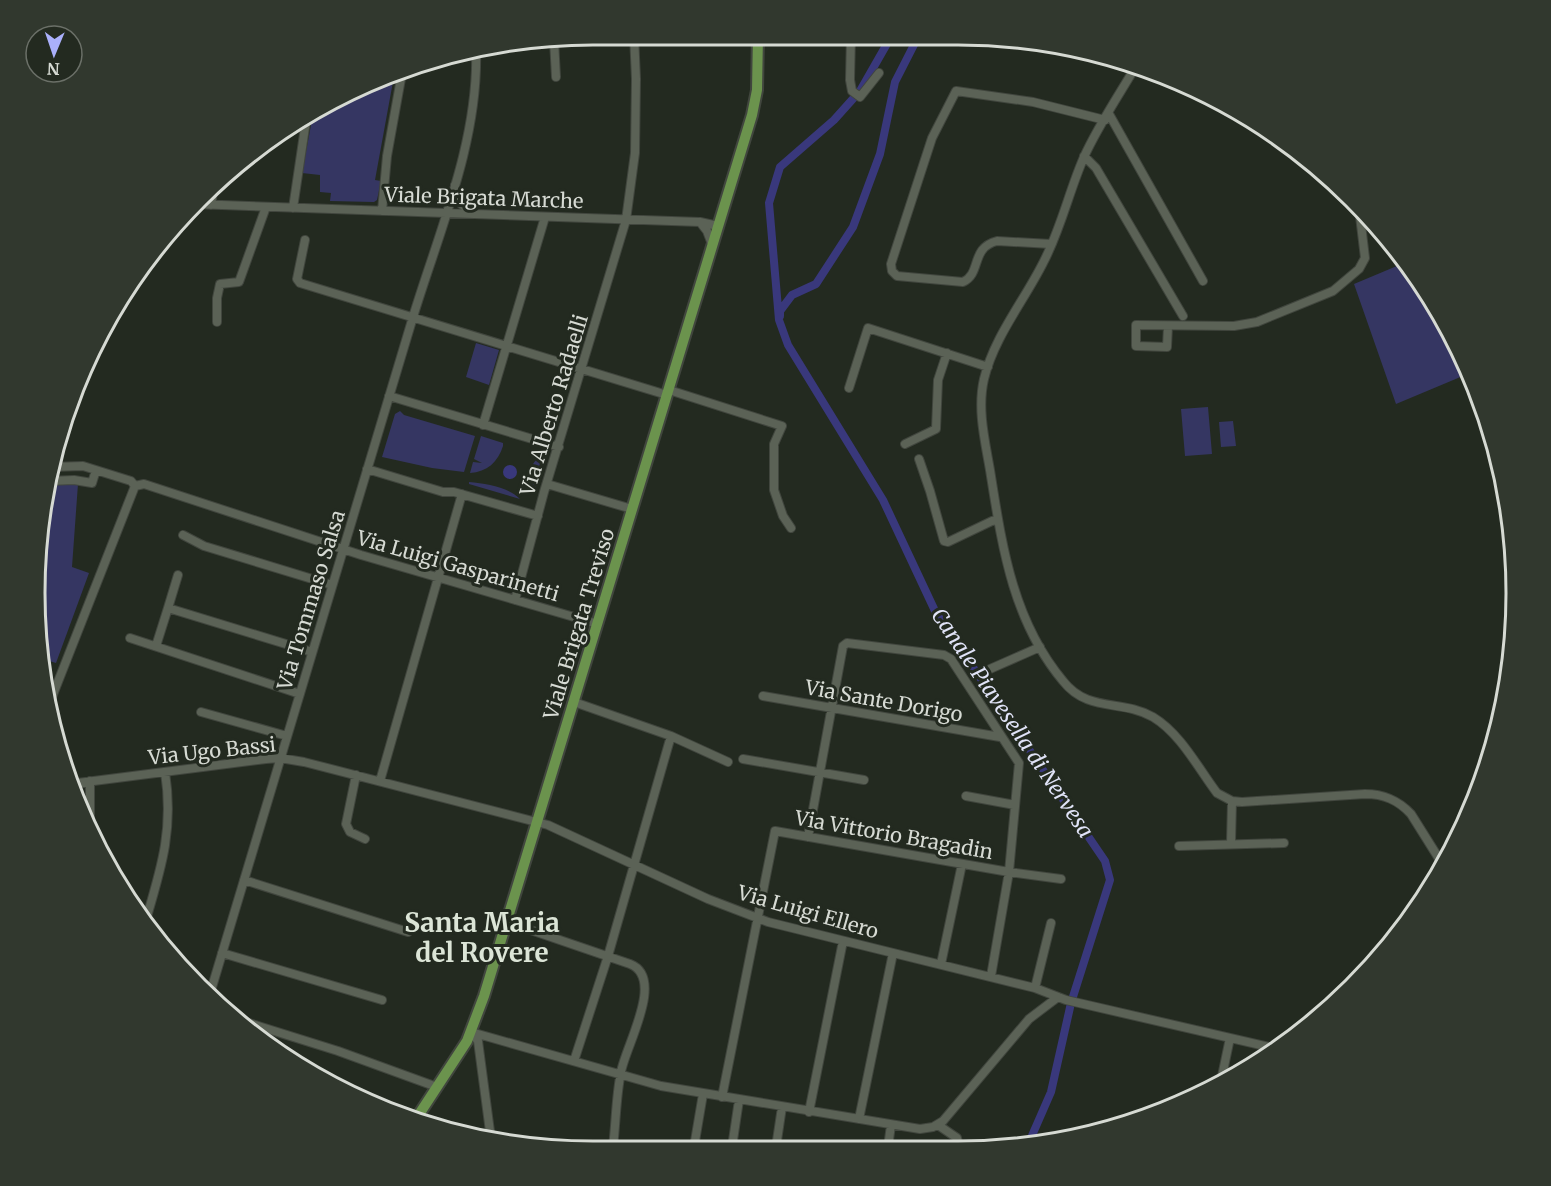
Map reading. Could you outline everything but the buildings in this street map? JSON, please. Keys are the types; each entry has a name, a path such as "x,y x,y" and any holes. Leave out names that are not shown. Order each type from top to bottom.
{"main road":[{"name":"Viale Brigata Treviso","path":"420,1113 471,1032 507,922 755,103 758,45"}],"street":[{"name":"Via Alberto Radaelli","path":"515,600 626,219 635,153 634,45"},
{"path":"851,45 850,80 855,94 879,73"},
{"path":"554,46 556,77"},
{"name":"Via Tommaso Salsa","path":"212,986 389,396 447,213 474,99 476,58"},
{"path":"1132,73 1084,156 1039,272 1001,335 982,387 982,418 1005,562 1012,587 1040,646 1064,683 1084,699 1143,712 1163,724 1177,738 1218,793 1232,801 1253,802 1365,794 1386,796 1411,814 1438,857"},
{"path":"382,211 387,156 401,80"},
{"path":"1051,244 989,243 983,247 969,279 963,282 897,276 892,272 891,264 932,138 956,91 1033,102 1107,117 1203,281"},
{"path":"293,207 305,127"},
{"path":"1084,156 1096,168 1183,316"},
{"path":"455,183 460,203 474,214"},
{"name":"Viale Brigata Marche","path":"211,204 700,222 718,226"},
{"path":"218,322 217,298 220,285 239,282 266,207"},
{"path":"483,425 545,217"},
{"path":"700,222 707,231 712,244"},
{"path":"1168,326 1167,347 1136,346 1136,325 1245,326 1333,291 1359,269 1365,258 1361,222"},
{"path":"305,240 298,281 582,370 668,392 782,426 774,444 774,490 783,516 791,528"},
{"path":"849,388 868,328 988,367"},
{"path":"905,444 936,429 938,380 946,353"},
{"path":"389,396 559,447"},
{"path":"919,459 944,541 948,542 998,520"},
{"name":"Via Luigi Gasparinetti","path":"60,467 83,466 131,481 135,486 144,484 343,549 598,624"},
{"path":"367,469 443,492 462,494 538,516"},
{"path":"57,481 92,483 96,470"},
{"path":"547,484 632,509"},
{"path":"54,691 135,486"},
{"path":"380,781 462,494"},
{"path":"183,535 204,546 332,585"},
{"path":"156,646 178,574"},
{"path":"168,608 312,652"},
{"path":"130,638 300,694"},
{"path":"808,837 843,646 847,642 944,655 951,659 1019,764 1009,872 991,976"},
{"path":"990,669 1040,646"},
{"name":"Via Sante Dorigo","path":"763,696 1000,737"},
{"path":"574,702 671,736 728,762"},
{"path":"201,712 287,736"},
{"path":"574,1061 608,956 671,736"},
{"name":"Via Ugo Bassi","path":"79,783 280,758 304,762 538,821"},
{"path":"743,759 864,780"},
{"path":"148,913 167,841 169,812 165,772"},
{"path":"356,775 346,824 351,832 365,840"},
{"path":"90,782 90,809"},
{"path":"966,796 1015,805"},
{"path":"1231,843 1232,801"},
{"name":"Via Luigi Ellero","path":"538,821 708,899 757,918 991,976 1035,988 1062,999 1266,1046"},
{"name":"Via Vittorio Bragadin","path":"757,918 775,831 1061,879"},
{"path":"1179,846 1284,843"},
{"path":"941,964 962,864"},
{"path":"244,880 408,932"},
{"path":"722,1097 757,918"},
{"path":"507,922 636,966 641,974 645,987 642,1011 620,1074 614,1141"},
{"path":"1035,988 1051,923"},
{"path":"809,1112 843,941"},
{"path":"222,952 382,1000"},
{"path":"859,1119 893,953"},
{"path":"471,1032 661,1086 920,1130 938,1125 1029,1019 1062,999"},
{"path":"256,1025 338,1051 438,1087"},
{"path":"471,1032 478,1041 490,1131"},
{"path":"1223,1073 1230,1038"},
{"path":"695,1141 703,1094"},
{"path":"733,1141 739,1100"},
{"path":"777,1141 782,1107"},
{"path":"889,1141 891,1125"},
{"path":"938,1125 957,1138 958,1141"}],"shaded area":[{"path":"393,83 375,180 381,181 377,200 374,202 330,201 331,193 320,192 320,175 302,173 311,123"},
{"path":"1398,266 1433,319 1461,377 1396,404 1354,284"},
{"path":"476,343 499,350 489,385 466,377"},
{"path":"1208,407 1212,454 1185,456 1181,409"},
{"path":"400,411 404,415 475,436 464,472 432,468 382,457 395,414"},
{"path":"1233,421 1236,446 1221,447 1219,422"},
{"path":"481,436 503,443 503,446 491,465 482,471 470,473 473,462 482,463 474,459"},
{"path":"543,454 546,454 535,490 530,474 532,466"},
{"path":"507,465 513,465 517,472 513,479 507,479 503,475 503,469"},
{"path":"76,482 78,484 72,567 89,573 56,663 50,661 45,593 46,557 56,484"},
{"path":"469,482 502,488 520,499 469,484"}],"waterway":[{"name":"Canale Piavesella di Nervesa","path":"886,45 860,91 834,120 780,167 769,203 779,320 788,345 883,500 936,613 1105,861 1110,880 1071,1003 1051,1092 1032,1136"},
{"name":"Canale Piavesella di Nervesa","path":"780,316 780,311 792,295 816,284 853,227 880,154 895,82 914,45"}],"district":[{"name":"Santa Maria del Rovere","path":"482,938"}]}
